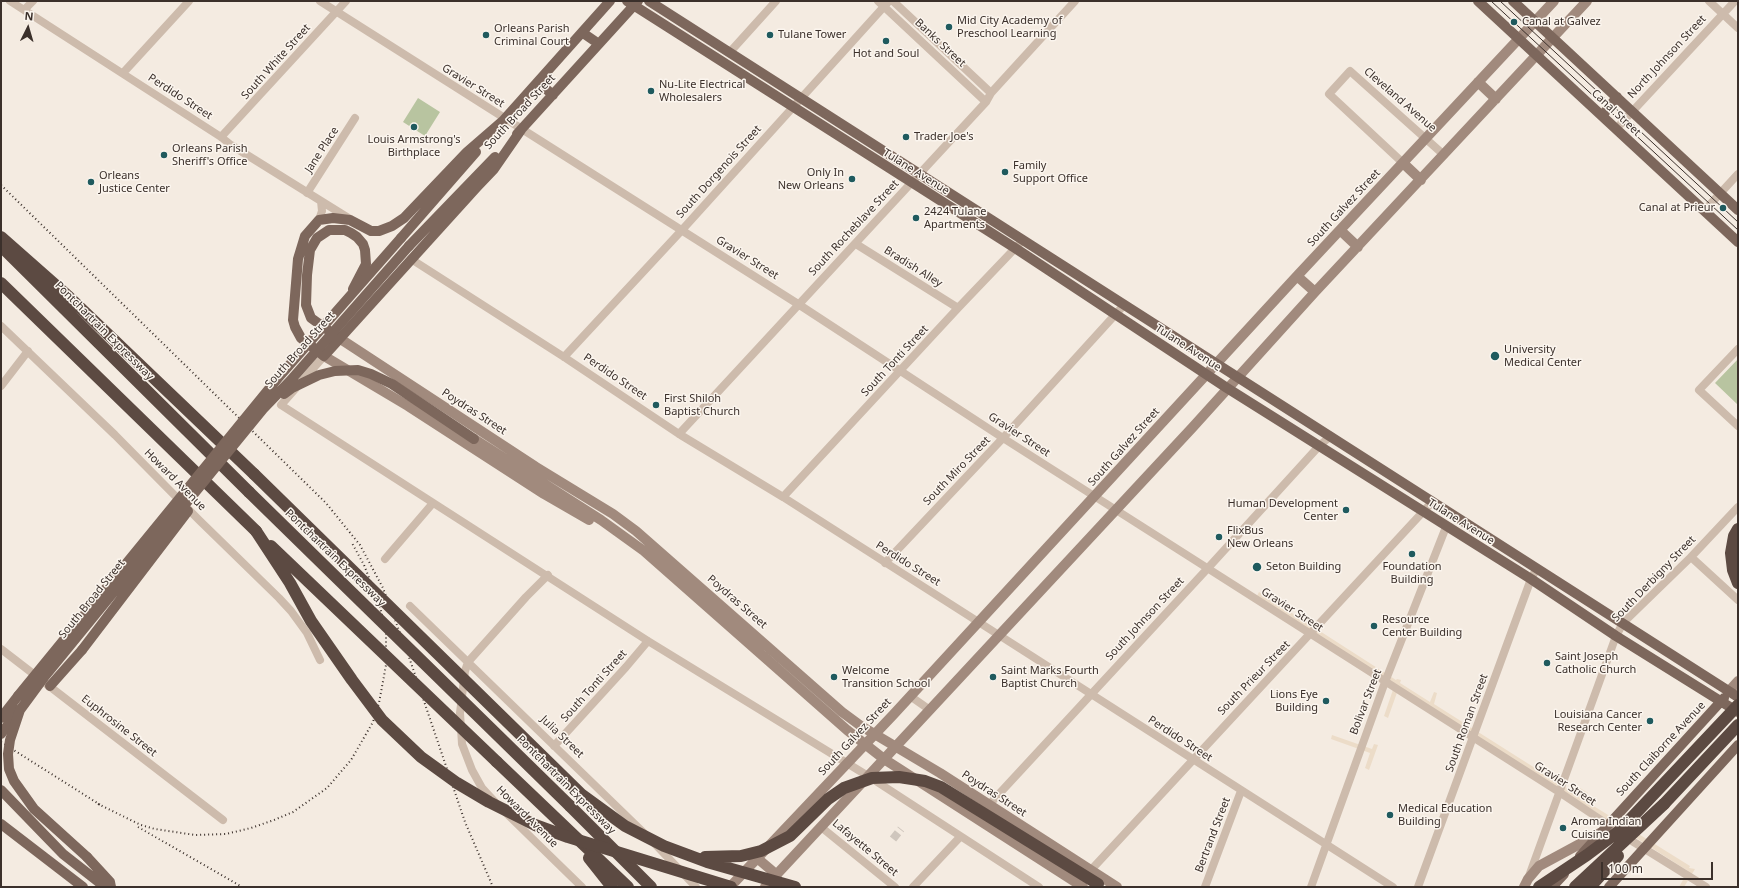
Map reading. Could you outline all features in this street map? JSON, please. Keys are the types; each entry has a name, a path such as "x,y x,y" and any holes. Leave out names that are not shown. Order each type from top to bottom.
{"highway":[{"path":"1,237 68,297 254,474 581,794 625,826 664,846 689,856 795,887"},
{"name":"Pontchartrain Expressway","path":"1,246 651,887"},
{"path":"1,283 256,531 628,887"},
{"path":"1738,528 1732,544 1731,557 1733,570 1738,583"},
{"path":"256,531 290,583 311,621 352,680 382,720 421,758 457,783 489,802 535,825 568,837 731,887"},
{"path":"1539,887 1588,855 1619,831 1738,705"},
{"path":"1590,887 1664,804 1738,725"},
{"path":"689,856 741,856 761,851 790,836 828,799 844,788 872,778 899,777 926,781 941,787 1100,886"},
{"path":"1575,887 1664,804"},
{"path":"556,819 612,887"}],"main road":[{"name":"South Broad Street","path":"3,716 278,378 610,1"},
{"name":"Tulane Avenue","path":"649,1 802,97 919,174 1738,697"},
{"name":"Canal Street","path":"1478,1 1738,242"},
{"name":"Canal Street","path":"1513,1 1738,210"},
{"name":"South Broad Street","path":"1,734 45,676 263,409 290,381 409,246 553,95 599,44 633,3"},
{"name":"Tulane Avenue","path":"633,3 792,108 1015,248 1227,388 1320,445 1446,527 1531,579 1616,636 1738,712"},
{"path":"583,33 599,44"},
{"path":"538,82 553,95"},
{"path":"1602,116 1617,98"},
{"path":"505,119 467,152 398,223 386,229 371,231 350,220 333,218 319,220 305,236 298,259 293,320 301,338 324,356 494,169 521,130"},
{"path":"339,338 311,318 306,305 310,250 322,233 330,230 344,230 357,237 363,244 365,250 366,264 348,297"},
{"path":"263,409 292,388 319,375 335,371 358,370 371,374 392,384 474,439"},
{"path":"50,686 82,650 183,518 203,489 215,468"},
{"name":"South Claiborne Avenue","path":"1552,887 1721,702 1729,691"},
{"path":"20,710 10,740 8,754 9,769 14,781 34,809 87,857 110,882 111,887"},
{"path":"1609,887 1738,745"},
{"path":"1,790 63,854 105,887"},
{"path":"1,824 83,887"}],"street":[{"name":"Perdido Street","path":"10,1 222,137 231,145 350,220"},
{"path":"24,10 33,1"},
{"path":"122,73 189,1"},
{"name":"Gravier Street","path":"320,1 521,130 798,304 1003,438 1208,568 1310,635 1559,792 1643,849 1706,887"},
{"name":"South White Street","path":"222,137 346,1"},
{"path":"730,52 776,1"},
{"name":"Banks Street","path":"893,1 991,93"},
{"name":"South Rocheblave Street","path":"679,434 986,102 991,93 1075,1"},
{"name":"South Galvez Street","path":"731,887 848,763 864,744 1095,497 1206,374 1554,1"},
{"path":"765,887 1192,428 1315,292 1587,1"},
{"path":"1709,1 1738,28"},
{"name":"North Johnson Street","path":"1616,129 1734,1"},
{"name":"Banks Street","path":"884,3 986,102"},
{"name":"South Dorgenois Street","path":"564,357 682,230 802,97 884,3"},
{"name":"Cleveland Avenue","path":"1403,163 1329,94 1350,71 1444,155"},
{"path":"1478,82 1496,99"},
{"name":"Jane Place","path":"307,193 355,118"},
{"path":"1403,163 1421,180"},
{"path":"1704,211 1738,174"},
{"path":"319,220 322,211 320,201"},
{"path":"1340,230 1358,247"},
{"name":"South Tonti Street","path":"783,497 1023,240"},
{"name":"Bradish Alley","path":"856,244 958,308"},
{"name":"Perdido Street","path":"411,259 564,357 679,434 783,497 1393,887"},
{"path":"1297,276 1315,292"},
{"name":"South Miro Street","path":"885,563 1003,438 1116,316 1124,305"},
{"name":"Howard Avenue","path":"1,326 182,502 291,611 307,633 320,660"},
{"name":"Poydras Street","path":"339,338 536,467 613,514 636,531 842,712 874,734 1117,887"},
{"path":"1738,349 1699,390 1738,426"},
{"path":"1,386 28,351"},
{"path":"324,356 408,406 544,494 644,551"},
{"name":"South Broad Street","path":"324,356 281,405 433,503"},
{"name":"South Johnson Street","path":"976,819 1320,445 1331,436"},
{"path":"474,439 601,520 644,551 864,744 884,759 1083,887"},
{"name":"South Prieur Street","path":"1091,870 1192,759 1310,635 1433,501"},
{"path":"3,716 38,677 182,502"},
{"path":"385,559 433,503 648,641 848,763 1039,887"},
{"name":"South Derbigny Street","path":"1526,883 1616,636 1623,623 1691,557 1738,507"},
{"name":"Bolivar Street","path":"1311,887 1385,682 1446,527"},
{"path":"1691,557 1738,600"},
{"name":"South Roman Street","path":"1418,887 1531,579 1537,568"},
{"path":"468,662 526,597 548,576"},
{"name":"Julia Street","path":"410,606 641,829 696,887"},
{"name":"South Tonti Street","path":"554,746 648,641"},
{"name":"Euphrosine Street","path":"1,649 223,820"},
{"name":"Howard Avenue","path":"468,662 465,671 460,713 462,744 472,770 482,788 514,823 582,887"},
{"name":"South Claiborne Avenue","path":"1729,691 1738,681"},
{"path":"910,696 930,710"},
{"name":"Bertrand Street","path":"1205,887 1241,791"},
{"path":"792,823 809,840"},
{"name":"Lafayette Street","path":"821,827 895,887"},
{"name":"South Claiborne Avenue","path":"1526,883 1539,866 1600,833"},
{"path":"913,887 960,837"},
{"path":"757,858 777,875"}],"green space":[{"path":"418,98 440,112 425,136 403,122"},
{"path":"1738,359 1738,405 1715,383"}],"shaded area":[{"path":"1259,592 1396,680 1401,680 1400,683 1430,702 1434,692 1437,693 1434,704 1576,794 1580,788 1588,793 1584,800 1690,866 1689,868 1695,869 1684,887 1679,887 1688,871 1399,687 1388,718 1384,716 1395,684 1257,596"},
{"path":"1332,735 1372,749 1374,744 1378,745 1369,770 1365,768 1370,753 1331,739"}],"tunnel":[{"path":"893,839 901,829"}],"tram line":[{"path":"1491,1 1738,230"},
{"path":"1500,1 1738,222"}],"railway":[{"path":"1,185 326,503 360,545 383,588 409,657 465,822 493,887"},
{"path":"98,804 141,825 155,829 195,835 226,834 251,828 293,812 327,788 351,760 373,722 379,703 386,665 386,631 379,603 364,565 352,543"},
{"path":"1,742 102,806"},
{"path":"138,827 242,887"}],"place":[{"name":"Canal at Galvez","path":"1514,22"},
{"name":"Mid City Academy of Preschool Learning","path":"949,27"},
{"name":"Orleans Parish Criminal Court","path":"486,35"},
{"name":"Tulane Tower","path":"770,35"},
{"name":"Hot and Soul","path":"886,41"},
{"name":"Nu-Lite Electrical Wholesalers","path":"651,91"},
{"name":"Louis Armstrong's Birthplace","path":"414,127"},
{"name":"Trader Joe's","path":"906,137"},
{"name":"Orleans Parish Sheriff's Office","path":"164,155"},
{"name":"Family Support Office","path":"1005,172"},
{"name":"Only In New Orleans","path":"852,179"},
{"name":"Orleans Justice Center","path":"91,182"},
{"name":"Canal at Prieur","path":"1723,208"},
{"name":"2424 Tulane Apartments","path":"916,218"},
{"name":"University Medical Center","path":"1495,356"},
{"name":"First Shiloh Baptist Church","path":"656,405"},
{"name":"Human Development Center","path":"1346,510"},
{"name":"FlixBus New Orleans","path":"1219,537"},
{"name":"Foundation Building","path":"1412,554"},
{"name":"Seton Building","path":"1257,567"},
{"name":"Resource Center Building","path":"1374,626"},
{"name":"Saint Joseph Catholic Church","path":"1547,663"},
{"name":"Welcome Transition School","path":"834,677"},
{"name":"Saint Marks Fourth Baptist Church","path":"993,677"},
{"name":"Lions Eye Building","path":"1326,701"},
{"name":"Louisiana Cancer Research Center","path":"1650,721"},
{"name":"Medical Education Building","path":"1390,815"},
{"name":"Aroma Indian Cuisine","path":"1563,828"}]}
